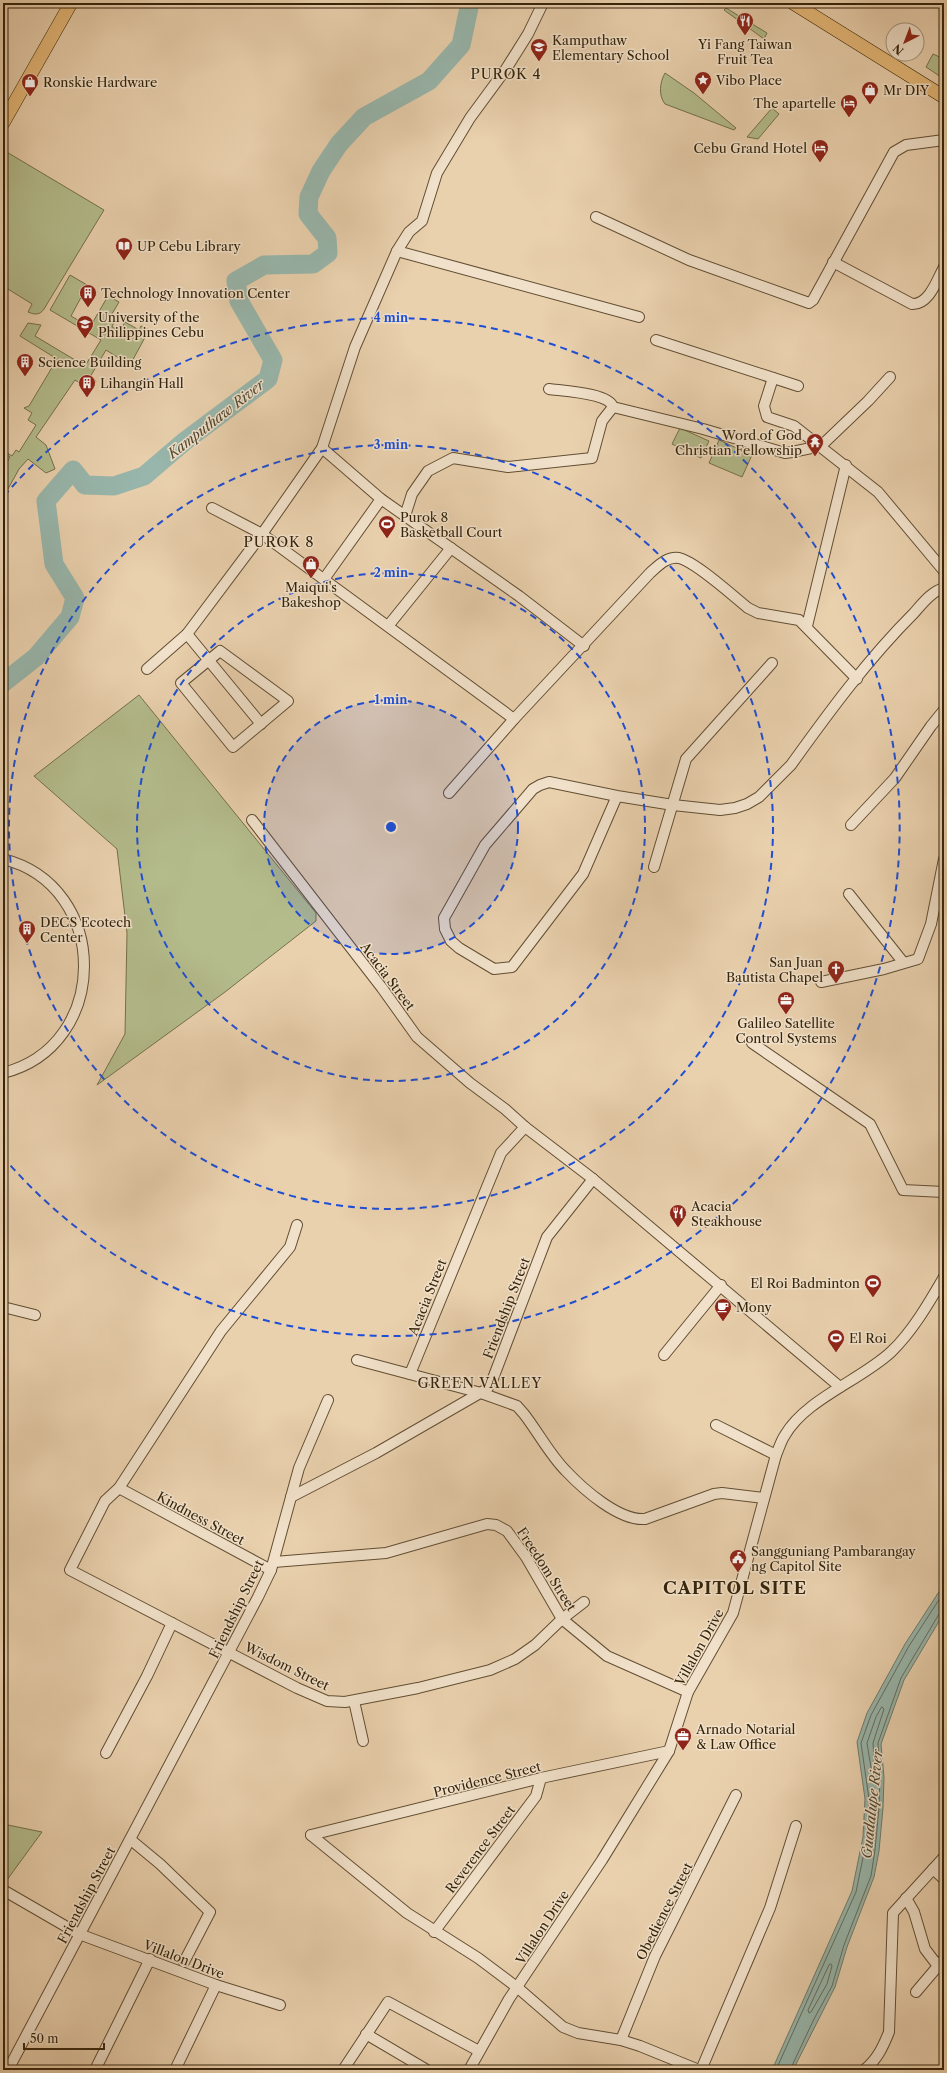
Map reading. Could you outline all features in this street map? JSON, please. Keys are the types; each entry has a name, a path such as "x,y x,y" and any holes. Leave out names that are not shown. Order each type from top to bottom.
{"main road":[{"path":"3,123 71,3"},
{"path":"793,3 944,97"}],"street":[{"path":"147,669 187,634 262,534 322,448 355,347 397,251 409,232 422,221 437,173 470,118 528,34 543,3"},
{"path":"596,217 688,260 804,303 809,303 813,300 894,152 906,145 944,140"},
{"path":"397,251 639,317"},
{"path":"833,262 912,304 919,305 925,300 944,267"},
{"path":"656,340 798,386"},
{"path":"549,389 599,397 610,402 613,407 703,429 785,453 821,446 872,397 890,377"},
{"path":"773,378 764,406 767,417 794,426 846,465 878,492 944,571"},
{"path":"404,516 412,494 428,471 453,458 508,467 592,458 602,421 613,407"},
{"path":"322,448 381,499 451,548 584,646"},
{"path":"806,626 846,465"},
{"path":"324,579 381,499"},
{"path":"212,508 262,534 514,719"},
{"path":"388,626 451,548"},
{"path":"449,793 514,719 584,646 650,573 665,560 679,558 693,565 748,608 758,613 800,620 856,679"},
{"path":"617,796 583,874 512,967 494,968 459,948 452,942 445,929 444,918 485,845 533,789 549,782 617,796 673,805 720,810 735,808 747,804 759,797 791,765 886,641 928,599 944,588"},
{"path":"187,634 261,724"},
{"path":"220,651 288,700 261,724 233,747 181,683 220,651"},
{"path":"654,866 686,759 772,663"},
{"path":"851,825 894,778 944,710"},
{"name":"Acacia Street","path":"252,820 382,988 417,1037 464,1078 505,1108 525,1127 593,1179 721,1285 840,1387"},
{"path":"3,859 31,871 47,883 61,898 75,920 80,933 85,959 85,972 76,1011 62,1034 44,1053 33,1061 3,1073"},
{"path":"821,982 884,969 903,962 918,959 924,947 944,859"},
{"path":"848,894 903,962"},
{"path":"752,1043 870,1124 903,1190 944,1192"},
{"name":"Acacia Street","path":"410,1374 501,1153 525,1127"},
{"name":"Friendship Street","path":"8,2070 229,1653 272,1566 291,1497 376,1453 487,1389 492,1381 547,1237 593,1179"},
{"path":"119,1488 221,1331 290,1247 296,1225"},
{"name":"Villalon Drive","path":"469,2070 518,1988 621,1829 669,1751 688,1692 733,1613 776,1455 785,1435 796,1421 840,1387 889,1353 902,1340 944,1277"},
{"path":"664,1355 721,1285"},
{"path":"3,1307 35,1315"},
{"path":"357,1360 481,1393 517,1406 565,1470 602,1502 621,1514 636,1520 645,1519 714,1494 722,1493 764,1498"},
{"path":"291,1497 299,1468 328,1400"},
{"path":"716,1425 776,1455"},
{"name":"Kindness Street","path":"119,1488 272,1566"},
{"name":"Wisdom Street","path":"119,1488 105,1501 70,1570 297,1688 327,1701 354,1701 418,1688 490,1670 515,1659 535,1645 562,1619 584,1602"},
{"name":"Freedom Street","path":"272,1566 386,1553 487,1524 496,1525 507,1531 526,1557 562,1619 608,1656 688,1692"},
{"path":"106,1753 147,1676 172,1623"},
{"path":"354,1701 363,1741"},
{"name":"Providence Street","path":"434,1932 407,1913 311,1835 541,1778 669,1751"},
{"name":"Reverence Street","path":"434,1932 536,1796 541,1778"},
{"name":"Obedience Street","path":"621,2040 655,1956 736,1795"},
{"path":"434,1932 478,1958 518,1988 563,2027 578,2033 621,2040 700,2070 770,1908 796,1826"},
{"path":"130,1840 160,1864 210,1912 184,1962"},
{"path":"864,2070 883,2049 889,2032 893,1913 944,1857"},
{"path":"933,1869 944,1879"},
{"name":"Villalon Drive","path":"3,1890 80,1934 216,1985 280,2005"},
{"path":"906,1898 914,1912 925,1949 941,1963 916,1992"},
{"path":"95,2070 150,1960"},
{"path":"175,2070 216,1985"},
{"path":"344,2069 388,2002 479,2051"},
{"path":"366,2034 427,2070"}],"green space":[{"path":"726,8 767,33 764,39 724,10"},
{"path":"933,54 944,59 944,79 926,67"},
{"path":"665,73 694,93 736,128 734,130 665,104 661,97 660,88"},
{"path":"772,108 779,114 758,139 747,137"},
{"path":"5,151 104,210 44,309 37,314 28,312 32,304 3,286 3,154"},
{"path":"70,275 94,289 92,294 85,290 71,316 90,327 108,296 119,302 109,319 114,322 112,327 120,331 125,322 139,330 141,326 149,330 130,365 106,350 90,377 96,381 91,390 75,380 36,437 46,445 55,469 46,473 28,459 19,469 3,498 3,468 10,457 3,453 4,451 12,456 16,450 19,452 36,425 28,420 32,413 24,408 29,406 57,359 20,336 28,323 41,325 35,336 85,366 101,340 50,310"},
{"path":"680,428 709,441 701,458 672,444"},
{"path":"719,440 752,455 742,477 709,463"},
{"path":"139,695 316,913 316,921 225,992 97,1085 125,1034 127,933 117,849 34,776"},
{"path":"3,1824 42,1832 4,1884 3,1883"}],"water":[{"name":"Guadalupe River","path":"944,1584 944,1613 904,1680 881,1744 884,1777 883,1808 879,1851 874,1877 847,1947 835,1987 793,2070 772,2070 852,1891 863,1837 865,1799 857,1742 867,1713 905,1644"}],"waterway":[{"name":"Kamputhaw River","path":"3,683 36,657 70,617 75,598 54,564 46,501 73,470 85,485 114,486 144,476 185,441 268,379 273,360 239,301 236,281 264,265 313,264 328,253 327,238 308,214 309,197 321,171 339,144 364,117 429,81 461,45 470,3"}],"place":[{"name":"Yi Fang Taiwan Fruit Tea","path":"745,36"},
{"name":"Kamputhaw Elementary School","path":"539,62"},
{"name":"Vibo Place","path":"703,95"},
{"name":"Ronskie Hardware","path":"30,97"},
{"name":"Mr DIY","path":"870,105"},
{"name":"The apartelle","path":"849,118"},
{"name":"Cebu Grand Hotel","path":"820,163"},
{"name":"UP Cebu Library","path":"124,261"},
{"name":"Technology Innovation Center","path":"88,308"},
{"name":"University of the Philippines Cebu","path":"85,339"},
{"name":"Science Building","path":"25,377"},
{"name":"Lihangin Hall","path":"87,398"},
{"name":"Word of God Christian Fellowship","path":"815,457"},
{"name":"Purok 8 Basketball Court","path":"387,539"},
{"name":"Maiqui's Bakeshop","path":"311,579"},
{"name":"DECS Ecotech Center","path":"27,944"},
{"name":"San Juan Bautista Chapel","path":"836,984"},
{"name":"Galileo Satellite Control Systems","path":"786,1015"},
{"name":"Acacia Steakhouse","path":"678,1228"},
{"name":"El Roi Badminton","path":"873,1298"},
{"name":"Mony","path":"723,1322"},
{"name":"El Roi","path":"836,1353"},
{"name":"Sangguniang Pambarangay ng Capitol Site","path":"738,1573"},
{"name":"Arnado Notarial & Law Office","path":"683,1751"}],"district":[{"name":"PUROK 4","path":"506,74"},
{"name":"PUROK 8","path":"279,542"},
{"name":"GREEN VALLEY","path":"480,1383"},
{"name":"CAPITOL SITE","path":"735,1588"}]}
